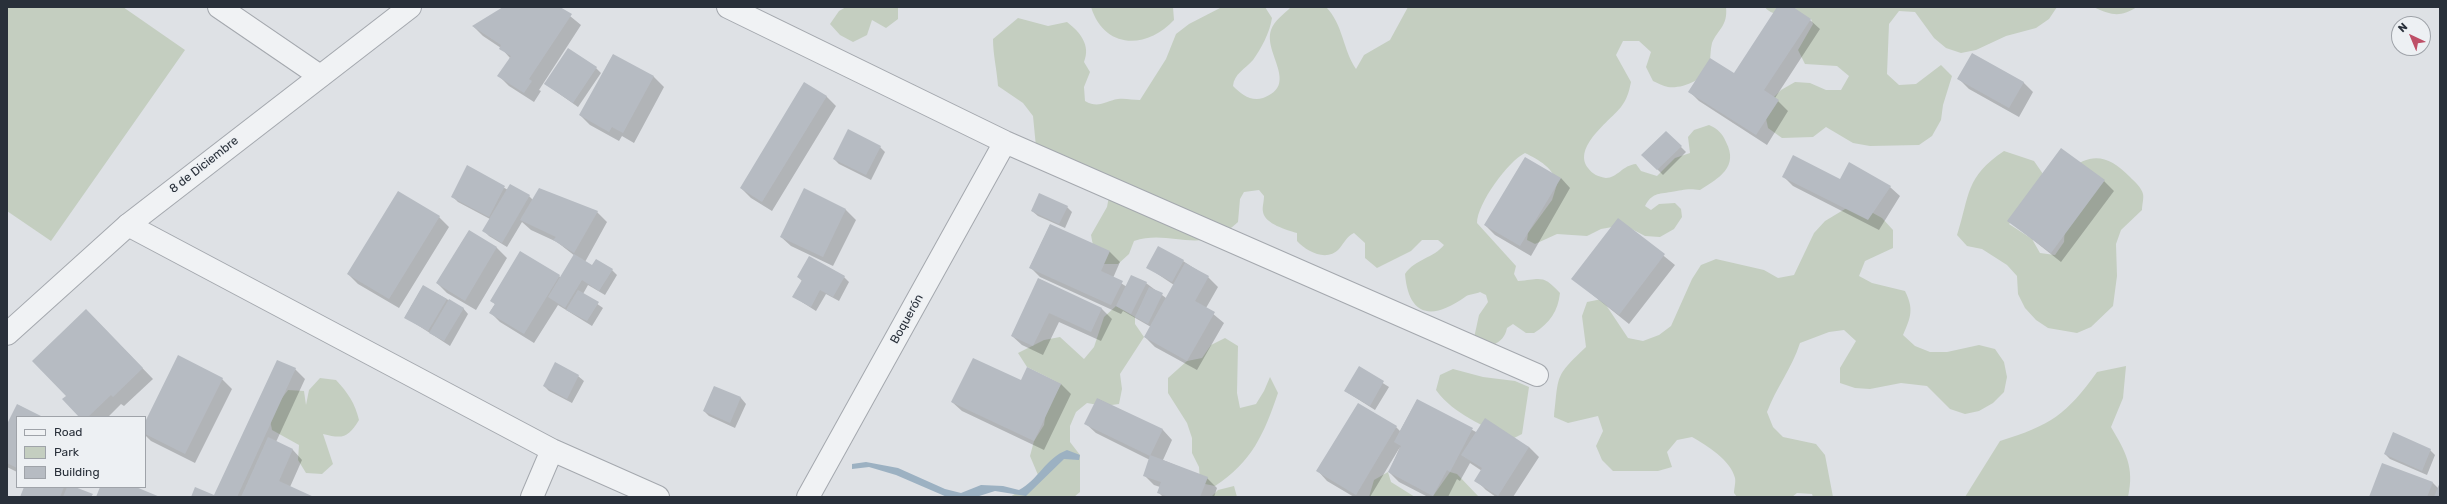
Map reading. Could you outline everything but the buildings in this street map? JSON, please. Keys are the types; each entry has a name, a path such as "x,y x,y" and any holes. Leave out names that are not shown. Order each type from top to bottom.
{"street":[{"path":"219,7 320,76"},
{"name":"8 de Diciembre","path":"7,334 128,224 410,7"},
{"path":"728,7 1005,142 1537,375"},
{"name":"Boquerón","path":"808,497 1005,142"},
{"path":"128,224 552,450 658,497"},
{"path":"532,497 552,450"}],"green space":[{"path":"7,7 123,7 185,50 51,241 7,211"},
{"path":"846,7 898,7 898,19 886,28 872,20 867,35 853,42 840,35 830,24 839,11"},
{"path":"1091,7 1173,7 1174,20 1163,30 1151,37 1139,40 1127,40 1116,37 1106,31 1097,21"},
{"path":"1222,7 1265,7 1272,18 1267,35 1259,51 1253,60 1235,78 1233,86 1239,92 1250,98 1259,99 1274,92 1279,85 1280,77 1270,39 1271,30 1277,21 1291,7 1326,7 1332,14 1340,29 1348,54 1356,69 1364,55 1390,40 1408,7 1726,7 1726,19 1712,43 1710,62 1707,70 1698,79 1680,87 1668,87 1653,81 1646,67 1651,52 1639,41 1623,41 1616,55 1631,82 1629,92 1621,107 1602,126 1589,143 1585,151 1584,160 1592,172 1603,178 1614,176 1627,167 1636,164 1641,171 1657,176 1675,158 1690,153 1688,137 1694,130 1709,125 1715,128 1724,139 1729,151 1730,158 1728,165 1720,176 1700,190 1688,189 1662,193 1653,196 1650,199 1645,206 1651,210 1659,204 1675,203 1681,209 1682,217 1674,229 1660,237 1645,236 1624,225 1601,229 1587,236 1557,234 1535,244 1527,240 1528,233 1552,200 1557,184 1553,173 1545,165 1525,153 1518,158 1502,174 1488,195 1478,215 1477,223 1516,266 1514,274 1518,281 1537,279 1545,280 1560,293 1555,311 1549,321 1540,329 1534,333 1526,333 1513,324 1507,328 1502,338 1493,345 1474,338 1479,315 1488,302 1486,295 1480,292 1466,296 1443,309 1433,311 1425,311 1418,307 1412,300 1407,289 1405,274 1414,265 1435,253 1444,245 1438,240 1422,240 1411,251 1377,268 1365,258 1365,243 1354,233 1347,238 1334,253 1329,255 1317,254 1306,249 1297,241 1297,233 1277,226 1268,220 1263,212 1264,196 1259,190 1244,192 1240,199 1238,222 1224,233 1211,238 1199,240 1148,238 1134,241 1129,254 1118,264 1102,264 1094,251 1091,235 1107,207 1110,191 1080,175 1065,181 1052,174 1036,147 1033,116 1023,103 998,86 993,39 1018,18 1048,26 1067,22 1080,35 1085,45 1086,56 1084,62 1090,72 1084,87 1085,101 1094,104 1102,104 1118,99 1140,100 1166,59 1176,34 1189,24"},
{"path":"1765,7 2057,7 2049,19 2036,28 2006,36 1976,50 1961,53 1946,48 1934,38 1915,12 1899,11 1889,24 1887,74 1899,85 1916,84 1941,65 1952,76 1943,105 1941,120 1932,136 1919,145 1870,146 1853,143 1826,127 1813,137 1782,138 1768,128 1765,114 1771,100 1781,90 1795,82 1810,83 1826,90 1841,90 1849,76 1837,66 1805,64 1798,50 1813,24 1811,19 1779,15 1768,11"},
{"path":"2093,7 2137,7 2125,13 2115,14"},
{"path":"2004,151 2034,161 2043,174 2020,213 2009,224 2032,239 2040,253 2055,255 2064,242 2068,171 2077,165 2093,159 2100,159 2115,164 2141,189 2143,194 2142,210 2121,230 2116,244 2117,276 2113,306 2091,327 2077,333 2048,328 2036,320 2025,308 2018,294 2017,276 2007,265 1982,249 1967,246 1957,235 1967,198 1975,178 1991,160"},
{"path":"1855,203 1882,218 1893,230 1893,248 1865,261 1859,276 1872,283 1905,291 1910,303 1910,318 1903,335 1915,346 1930,352 1947,352 1979,345 1995,349 2004,362 2007,377 2004,392 1993,403 1979,411 1965,414 1950,409 1927,386 1901,383 1870,389 1855,388 1840,383 1840,368 1856,341 1844,330 1829,332 1800,343 1793,361 1767,412 1773,427 1783,437 1816,444 1825,455 1833,497 1813,497 1812,494 1797,493 1792,497 1737,497 1734,493 1735,478 1729,465 1704,444 1692,437 1677,440 1667,452 1672,467 1658,471 1613,471 1602,460 1596,446 1603,431 1598,416 1568,423 1554,417 1558,384 1563,371 1586,347 1582,316 1587,302 1602,299 1628,338 1643,341 1659,335 1671,326 1692,279 1701,265 1716,259 1764,270 1778,278 1794,275 1814,233 1825,221"},
{"path":"1116,306 1135,317 1135,324 1144,337 1120,374 1122,389 1119,404 1104,406 1087,403 1076,412 1070,426 1070,442 1080,455 1080,492 1074,497 1010,497 1029,485 1038,475 1030,456 1034,441 1044,425 1046,410 1061,384 1027,367 1018,353 1044,340 1060,337 1084,359 1094,347 1104,317"},
{"path":"1225,338 1238,346 1237,393 1240,408 1256,404 1270,377 1278,393 1262,434 1248,457 1228,477 1215,486 1200,483 1199,467 1192,453 1192,438 1187,423 1168,393 1168,378 1187,361 1202,358 1211,345"},
{"path":"2126,366 2123,398 2111,427 2121,444 2129,468 2130,486 2128,497 1965,497 2000,441 2032,430 2056,417 2076,399 2097,372"},
{"path":"1453,369 1483,377 1515,381 1529,387 1522,434 1508,441 1461,413 1444,399 1436,390 1440,375"},
{"path":"320,378 336,380 350,398 359,420 352,430 344,436 340,437 323,434 333,464 322,474 306,473 298,460 299,445 272,430 269,415 288,390 304,391 306,405 309,390"},
{"path":"1388,472 1391,482 1415,497 1369,497 1374,480"},
{"path":"1450,472 1457,474 1479,497 1427,497 1433,496"},
{"path":"1234,486 1237,497 1211,497 1218,490"}],"water":[{"path":"1067,450 1080,455 1079,460 1064,459 1026,496 995,491 976,497 947,497 896,475 869,467 852,469 852,464 866,462 898,468 945,489 961,493 981,485 1003,486 1019,490 1032,481 1053,458"}]}
